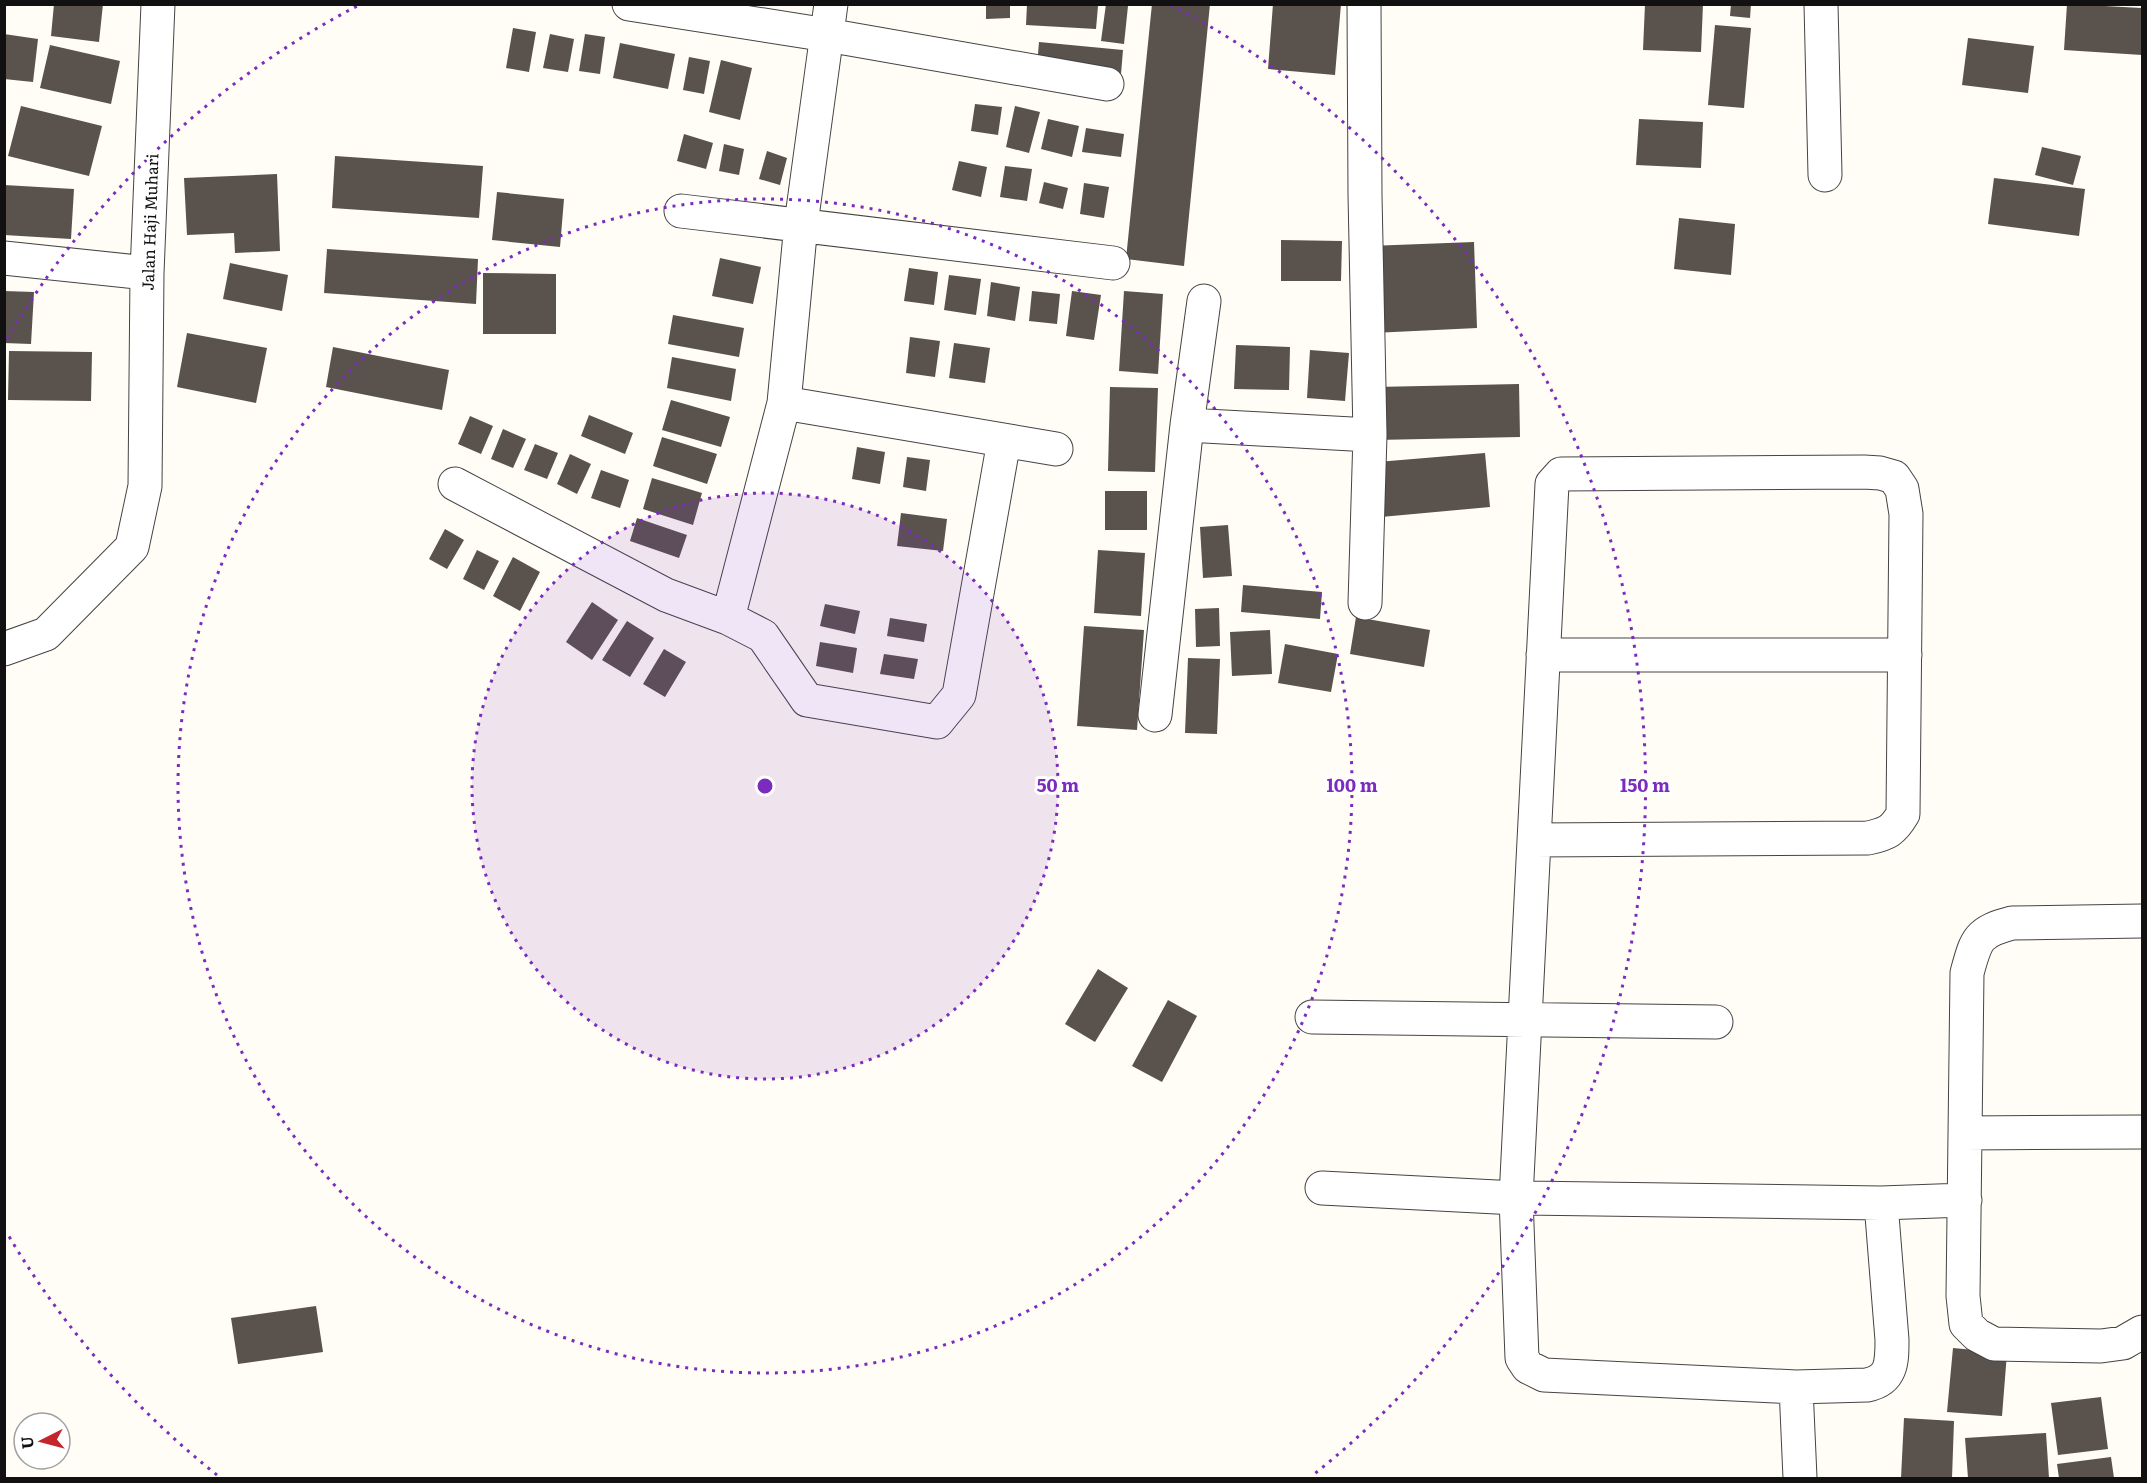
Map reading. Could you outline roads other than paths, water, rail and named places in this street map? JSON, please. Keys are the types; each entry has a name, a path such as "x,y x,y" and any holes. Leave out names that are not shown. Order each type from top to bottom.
{"street":[{"name":"Jalan Haji Muhari","path":"4,649 46,634 132,547 145,486 147,273 159,4"},
{"path":"629,4 829,20 1107,84"},
{"path":"1364,4 1370,435 1365,603"},
{"path":"1821,4 1825,175"},
{"path":"728,618 784,403 801,224 829,20"},
{"path":"681,211 1113,263"},
{"path":"4,258 147,273"},
{"path":"1155,715 1187,425 1204,302"},
{"path":"784,403 1056,450"},
{"path":"1187,425 1370,435"},
{"path":"455,484 666,595 728,618 763,636 807,700 937,722 959,695 1004,441"},
{"path":"1534,840 1868,838 1884,834 1895,827 1903,814 1906,514 1902,489 1894,477 1840,472 1561,474 1552,484 1543,655 1516,1198 1522,1358 1528,1367 1544,1375 1796,1387 1877,1383 1886,1376 1892,1360 1881,1203"},
{"path":"1543,655 1905,655"},
{"path":"2142,921 2012,923 1993,927 1980,937 1967,973 1963,1296 1966,1324 1977,1335 1994,1344 2101,1346 2123,1343 2142,1332"},
{"path":"1312,1017 1716,1022"},
{"path":"1965,1133 2142,1132"},
{"path":"1322,1188 1516,1198 1881,1203 1965,1200"},
{"path":"1796,1387 1800,1479"}]}
